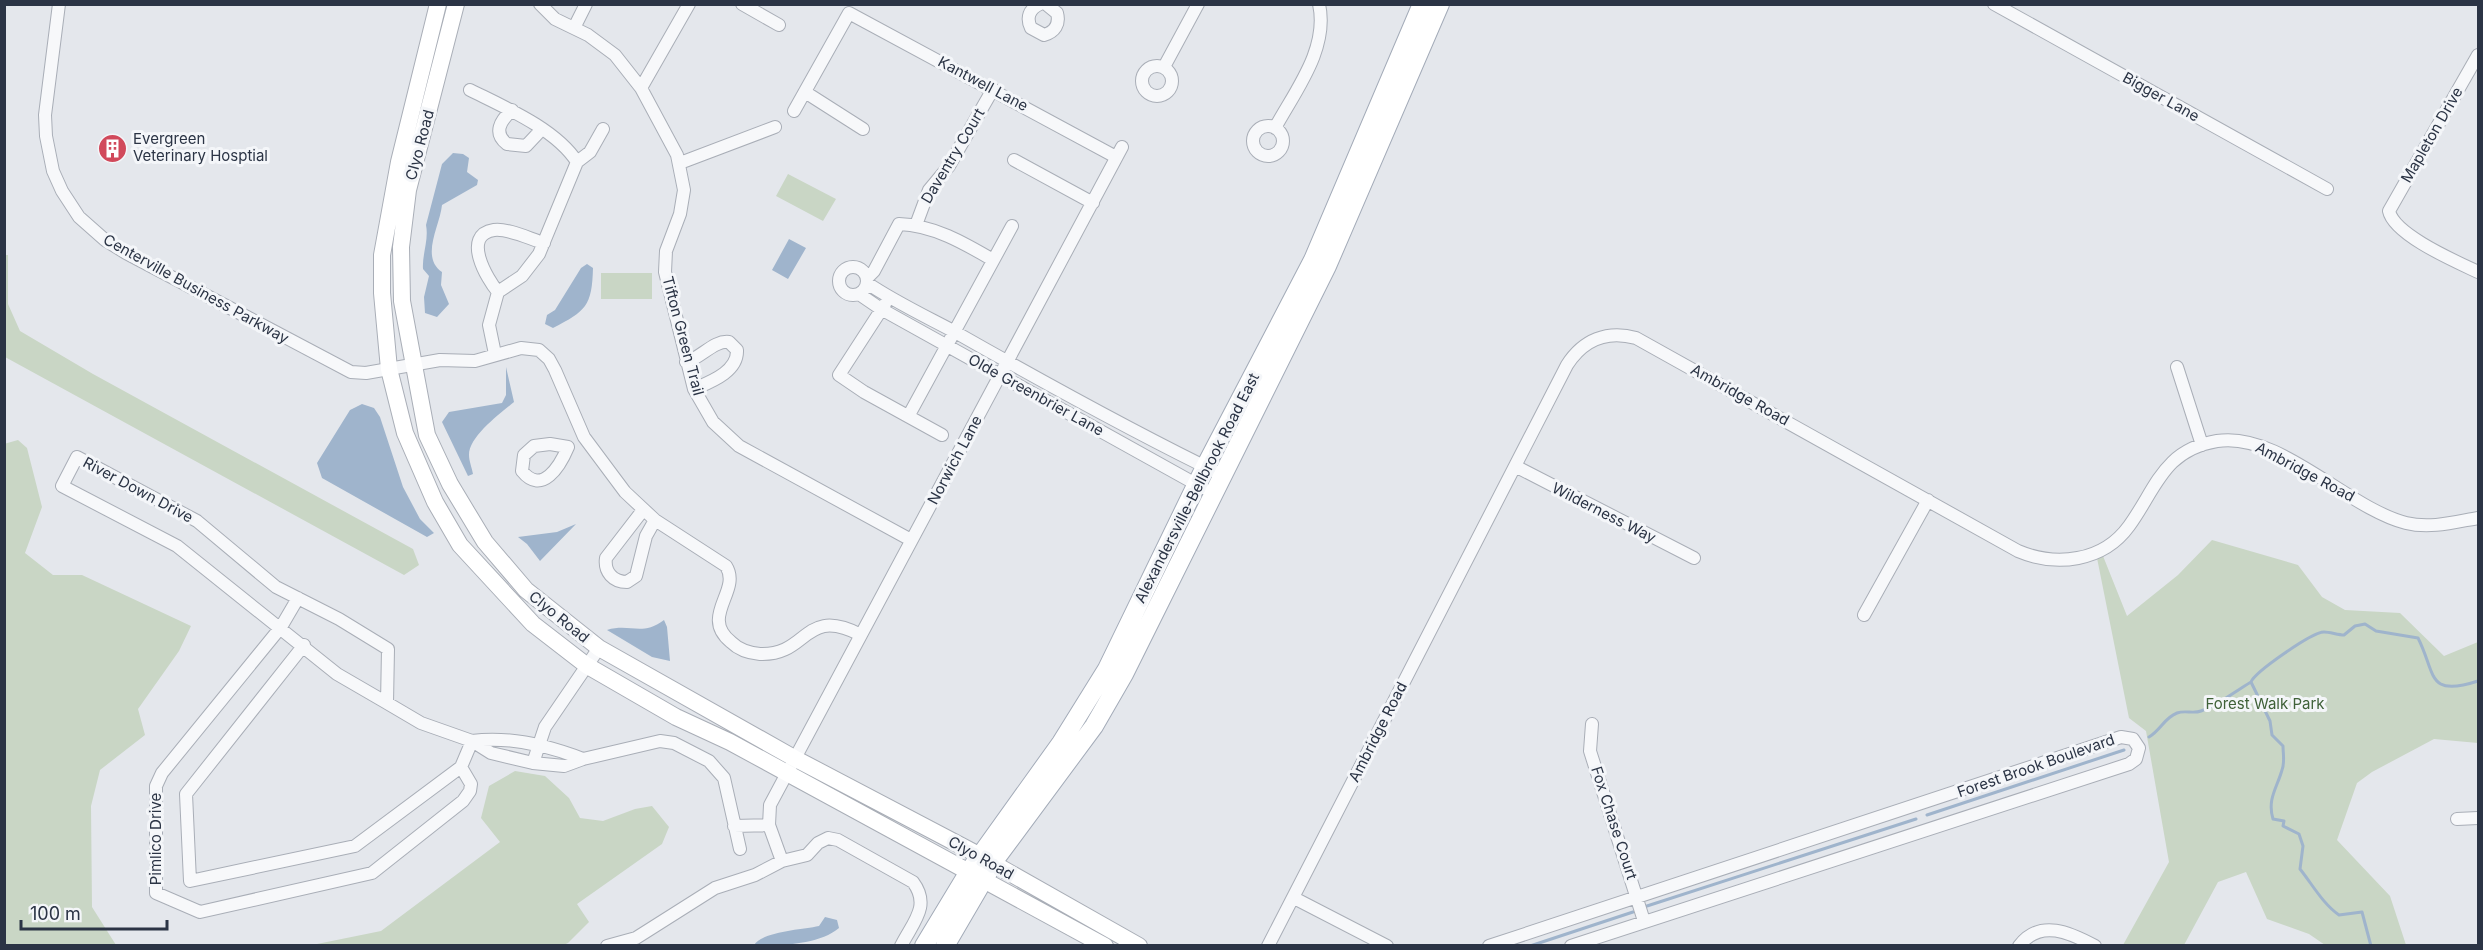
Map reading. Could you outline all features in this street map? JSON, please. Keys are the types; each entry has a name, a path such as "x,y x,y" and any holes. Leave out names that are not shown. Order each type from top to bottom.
{"main road":[{"name":"Alexandersville-Bellbrook Road East","path":"924,945 1111,698 1213,494 1320,263 1393,90 1422,4"},
{"name":"Alexandersville-Bellbrook Road East","path":"1393,90 1440,4"},
{"name":"Alexandersville-Bellbrook Road East","path":"945,945 981,867 1107,669 1205,467 1320,263"}],"street":[{"name":"Centerville Business Parkway","path":"58,4 45,115 46,136 53,171 62,191 79,217 105,240 341,369 360,373 440,360 476,361 521,348 534,349 545,354 555,370 584,437"},
{"name":"Clyo Road","path":"438,4 399,162 382,255 382,293 389,369 405,433 435,502 460,545 533,624 586,665 676,717 790,766"},
{"name":"Clyo Road","path":"456,4 408,190 401,247 402,301 427,435 450,484 485,542 526,590 599,648 790,766 981,867 1139,945"},
{"name":"Tifton Green Trail","path":"540,4 555,19 574,28 615,56 642,88 680,163 684,177 683,202 666,251 665,272 694,389 712,422 739,446 911,540"},
{"path":"574,28 586,4"},
{"path":"642,88 688,4"},
{"path":"742,4 779,25"},
{"path":"1040,4 1032,10 1028,19 1035,32 1044,34 1053,31 1065,4"},
{"path":"1046,4 1054,8 1058,17"},
{"path":"1164,67 1198,4"},
{"path":"1275,128 1319,45 1322,26 1319,4"},
{"name":"Bigger Lane","path":"1994,4 2327,189"},
{"name":"Kantwell Lane","path":"805,92 849,13 1119,152"},
{"name":"Mapleton Drive","path":"2478,55 2389,207 2394,222 2417,240 2478,272"},
{"name":"Daventry Court","path":"916,225 929,190 950,165 993,89"},
{"path":"470,90 512,110 561,144 577,162"},
{"path":"794,111 805,92 863,129"},
{"path":"512,110 503,119 499,132 507,144 526,146 541,130"},
{"path":"680,163 775,127"},
{"path":"495,354 489,325 498,292 512,284 530,268 544,243 577,162 590,152 603,129"},
{"name":"Norwich Lane","path":"769,825 770,805 790,766 1119,152"},
{"path":"1014,160 1093,203"},
{"path":"859,294 874,271 896,226 916,225 946,236 993,260"},
{"path":"909,416 1012,226"},
{"path":"498,292 484,273 478,256 482,237 487,232 498,230 544,243"},
{"name":"Olde Greenbrier Lane","path":"1213,494 881,309 859,294 850,295 843,291 840,278 845,270 853,268 862,271 867,280 890,298 955,332 1006,363 1222,475"},
{"path":"890,298 839,375 864,392 942,435"},
{"name":"Ambridge Road","path":"1268,945 1572,357 1596,338 1616,335 1645,343 2029,555 2056,561 2071,560 2100,550 2123,533 2159,476 2184,453 2202,445 2232,440 2257,445 2382,514 2409,523 2434,525 2478,518"},
{"path":"686,362 700,356 719,342 729,342 737,350 737,357 731,367 720,376 694,389"},
{"path":"2177,367 2202,445"},
{"path":"568,447 584,437 605,468 643,510 726,566 730,582 718,614 719,625 726,639 742,650 762,654 782,650 820,626 828,624 844,626 861,635"},
{"name":"River Down Drive","path":"387,703 388,648 276,587 197,521 77,456 62,486 177,546 304,645 337,674 421,723 472,741 491,753 533,763 564,766 583,759 660,741 674,743 710,761 724,778 740,849"},
{"name":"Wilderness Way","path":"1515,466 1694,558"},
{"path":"1864,615 1928,500"},
{"path":"643,510 607,554 606,570 614,579 627,582 636,576 644,542 655,520"},
{"name":"Pimlico Drive","path":"298,598 281,627 162,773 156,786 156,893 200,912 372,873 463,801 470,791 471,784 461,767 355,846 190,881 186,794 304,645"},
{"path":"533,763 545,727 599,648"},
{"name":"Fox Chase Court","path":"1592,724 1590,751 1644,921"},
{"name":"Forest Brook Boulevard","path":"1489,945 2121,737 2133,740 2139,748 2136,759 2129,764 1572,945"},
{"name":"River Down Drive","path":"472,741 496,738 583,759"},
{"path":"461,767 472,741"},
{"path":"2457,819 2478,818"},
{"path":"734,826 769,825 782,861"},
{"path":"607,945 640,942 716,888 755,875 782,861 807,855 818,843 828,838 838,840 914,882 921,893 923,902 901,945"},
{"name":"Clyo Road","path":"981,867 1105,945"},
{"path":"1294,898 1387,945"},
{"path":"2019,945 2038,932 2057,929 2095,945"}],"green space":[{"path":"788,174 836,199 823,221 776,196"},
{"path":"5,255 8,255 8,304 20,331 93,374 413,549 419,565 404,575 5,357"},
{"path":"601,273 652,273 652,299 601,299"},
{"path":"18,440 27,448 42,507 25,553 53,575 82,575 191,626 179,651 138,709 145,735 100,770 91,806 92,907 116,945 5,945 4,444"},
{"name":"Forest Walk Park","path":"2212,540 2298,565 2322,597 2345,610 2400,613 2444,656 2478,642 2478,743 2434,739 2372,772 2357,783 2337,840 2390,896 2406,945 2325,945 2309,934 2267,919 2246,872 2218,882 2184,945 2123,945 2169,862 2146,731 2129,718 2097,558 2103,556 2127,616 2178,575"},
{"path":"515,771 545,776 569,798 580,818 603,821 635,809 652,806 669,827 662,844 577,904 589,922 568,943 561,946 312,945 381,931 500,842 481,818 489,786"}],"water":[{"path":"453,153 463,154 469,158 467,172 478,180 477,185 442,205 433,241 432,258 442,272 441,285 449,304 437,317 425,313 424,297 429,276 423,269 426,225 442,164"},
{"path":"789,239 806,248 788,279 772,270"},
{"path":"587,264 593,268 591,291 585,306 573,317 553,328 545,324 547,315 555,310 581,268"},
{"path":"506,367 514,402 474,440 469,455 473,474 468,476 442,422 449,412 502,403 506,395"},
{"path":"362,404 374,408 380,417 403,487 420,519 434,533 427,537 322,478 317,463 350,410"},
{"path":"576,524 540,561 527,544 518,537 557,532"},
{"path":"664,620 667,627 670,661 652,657 607,630 649,628"},
{"path":"825,917 837,920 839,928 821,938 787,945 754,945 759,940 774,934 819,926"}],"waterway":[{"path":"2371,946 2362,912 2339,915 2328,905 2300,869 2303,846 2299,834 2283,826 2284,821 2273,819 2271,805 2283,767 2283,746 2272,735 2270,721 2251,682 2273,662 2308,638 2324,632 2344,635 2355,626 2365,624 2376,631 2418,638 2431,671 2441,684 2449,686 2478,681"},
{"path":"2149,737 2173,715 2180,712 2198,712 2208,708 2251,682"},
{"path":"1927,815 2124,750"},
{"path":"1647,906 1916,819"},
{"path":"1530,946 1633,912"}],"place":[{"name":"Evergreen Veterinary Hosptial","path":"112,148"}]}
